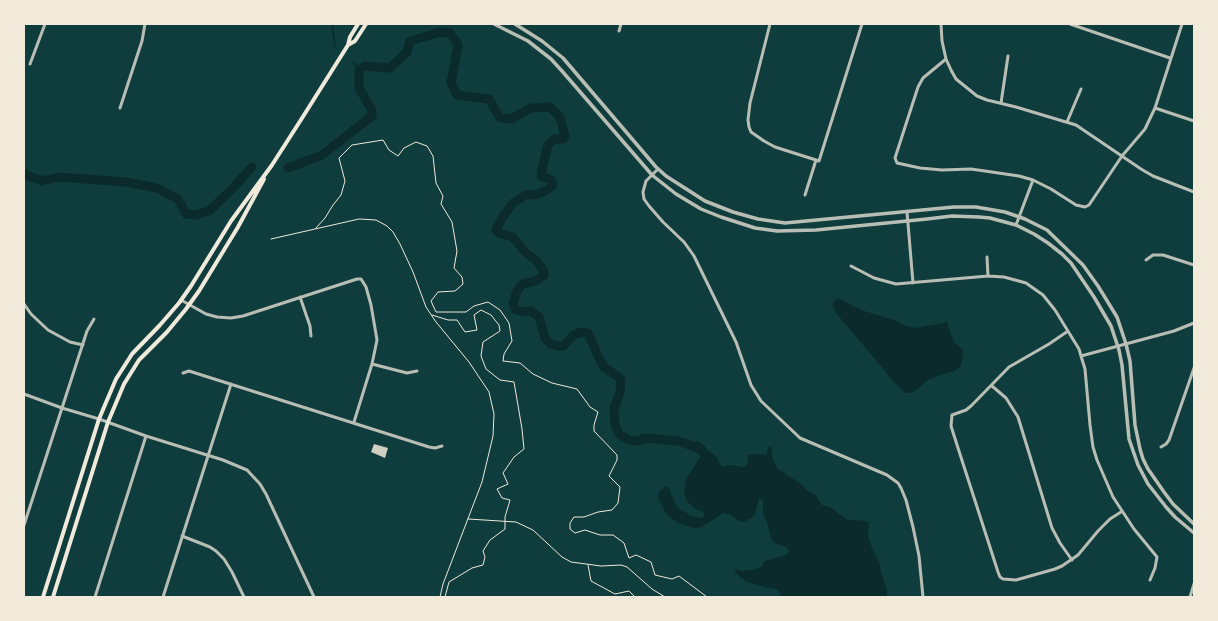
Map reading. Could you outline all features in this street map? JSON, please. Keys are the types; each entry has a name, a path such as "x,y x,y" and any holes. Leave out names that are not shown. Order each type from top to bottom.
{"main road":[{"path":"53,597 108,422 124,384 139,360 167,332 189,305 238,226 272,165 348,45 350,37 358,24"},
{"path":"348,45 355,41 366,24"},
{"path":"44,597 99,419 116,379 132,354 160,325 181,300 231,221 272,165"},
{"path":"160,325 167,332"}],"street":[{"path":"30,64 45,24"},
{"path":"120,108 142,41 145,24"},
{"path":"494,24 528,41 551,59 652,175 676,194 701,209 721,217 755,228 777,231 802,231 952,216 979,216 1016,225 1048,243 1071,263 1094,297 1107,320 1118,346 1122,365 1129,439 1138,464 1148,484 1166,507 1194,533"},
{"path":"515,24 538,38 563,58 658,169 677,184 705,202 733,212 773,222 799,223 954,207 976,207 1006,212 1047,230 1083,265 1117,317 1126,344 1132,376 1135,425 1143,460 1164,492 1194,524"},
{"path":"619,31 621,24"},
{"path":"770,24 750,103 748,120 749,127 751,132 775,147 819,161 862,24"},
{"path":"941,24 942,41 946,59 956,80 966,88 982,98 1016,106 1067,122 1083,129 1153,176 1194,192"},
{"path":"1070,24 1170,58"},
{"path":"946,59 921,81 895,158 896,162 902,165 920,168 942,170 987,170 1019,176 1033,180 1083,207 1089,205 1122,156 1144,129 1155,108 1182,24"},
{"path":"1001,103 1008,56"},
{"path":"1067,122 1081,89"},
{"path":"1155,108 1194,120"},
{"path":"805,194 816,160"},
{"path":"658,169 646,181 643,192 644,199 663,222 684,242 694,256 736,342 751,385 761,400 800,438 878,470 898,483 906,500 919,556 923,597"},
{"path":"1016,225 1033,180"},
{"path":"906,212 913,283"},
{"path":"1146,260 1153,255 1163,255 1194,265"},
{"path":"987,257 988,276"},
{"path":"851,266 867,275 887,282 913,283 988,276 1013,279 1033,287 1043,295 1055,310 1081,356 1085,369 1090,425 1094,447 1097,460 1113,497 1122,512 1157,557 1155,568 1150,580"},
{"path":"181,300 206,314 216,317 231,318 243,316 357,279 363,281 376,327 376,346 354,422"},
{"path":"300,298 310,326 311,336"},
{"path":"24,304 31,314 48,330 70,342 83,345"},
{"path":"24,525 83,345 94,319"},
{"path":"1081,356 1174,331 1194,323"},
{"path":"1068,331 1009,368 971,406 966,410 952,415 951,426 998,572 1000,577 1003,579 1016,580 1055,569 1072,560 1106,523 1122,512"},
{"path":"372,364 407,373 417,372"},
{"path":"1161,447 1170,440 1194,368"},
{"path":"183,373 189,371 429,447 435,448 442,446"},
{"path":"162,597 231,384"},
{"path":"992,386 1006,398 1018,417 1052,528 1072,560"},
{"path":"24,394 146,436 223,460 247,470 260,484 272,505 314,597"},
{"path":"95,597 146,436"},
{"path":"182,536 196,540 216,551 224,559 232,572 244,597"},
{"path":"1190,597 1194,584"}],"path":[{"path":"316,228 341,195 344,181 339,158 352,145 382,140 389,150 398,156 404,148 416,142 427,146 433,156 436,183 443,196 441,204 452,222 457,251 454,268 462,277 463,284 455,291 438,292 431,301 436,312 466,312 474,306 488,302 500,310 509,323 512,341 504,354 503,361 520,363 533,374 552,383 577,389 590,407 598,412 594,424 594,431 617,455 617,460 609,476 620,487 618,503 612,510 598,512 584,517 574,517 570,523 570,529 575,533 586,530 600,535 613,535 624,543 629,558 636,555 651,562 655,575 672,579 679,576 707,597"},
{"path":"271,239 359,219 376,220 387,226 393,232 400,244 413,272 426,307 469,362 489,392 494,414 493,436 482,482 443,584 440,597"},
{"path":"432,315 448,320 457,320 465,332 477,330 474,315 481,310 491,315 499,325 500,331 483,342 481,356 486,369 500,380 514,382 524,449 514,457 503,473 508,484 498,489 502,498 510,500 505,517 505,529 490,540 483,551 485,556 483,565 472,568 449,582 445,597"},
{"path":"468,519 516,522 534,530 562,557 572,562 588,565 621,565 627,567 652,589 665,597"},
{"path":"588,565 591,581 615,594 629,591 635,597"}],"water":[{"path":"838,298 861,310 894,320 909,327 917,328 948,322 954,342 963,350 961,366 955,371 928,380 912,393 906,393 895,383 836,313 832,304"},
{"path":"697,440 707,450 716,456 722,467 732,465 745,467 748,463 747,456 750,454 766,455 769,447 771,446 773,461 778,469 816,495 822,505 830,507 848,520 866,521 869,523 868,535 880,565 881,573 887,589 887,597 781,597 779,591 776,589 747,582 740,577 735,572 735,569 742,571 761,567 765,561 786,555 789,551 786,547 776,544 771,539 763,513 763,500 761,499 759,499 755,514 752,518 743,522 738,521 729,514 723,513 702,527 693,528 678,523 666,514 658,497 659,492 666,486 669,488 678,508 692,516 700,518 705,514 702,511 695,509 686,500 684,491 686,479 701,456 693,450"}],"building":[{"path":"374,444 388,448 385,458 371,452"}],"waterway":[{"path":"332,24 335,47"},
{"path":"288,168 322,155 372,116 372,110 359,88 359,70 365,66 390,68 407,52 410,41 440,32 450,33 458,45 451,83 457,95 489,99 500,118 511,119 531,108 550,107 560,117 565,137 563,139 554,139 548,145 541,176 551,180 553,185 547,190 536,195 527,194 513,203 502,218 496,230 499,233 513,237 525,252 537,261 543,270 544,275 536,281 522,284 517,291 513,304 516,310 524,312 531,311 539,317 545,338 551,344 563,346 574,335 581,332 588,333 604,367 621,379 620,392 614,409 615,425 619,434 629,440 638,441 645,438 678,441 701,449 703,452"},
{"path":"353,62 359,70"},
{"path":"24,174 42,181 58,177 126,182 157,188 178,199 186,214 195,215 209,211 252,167"}]}
